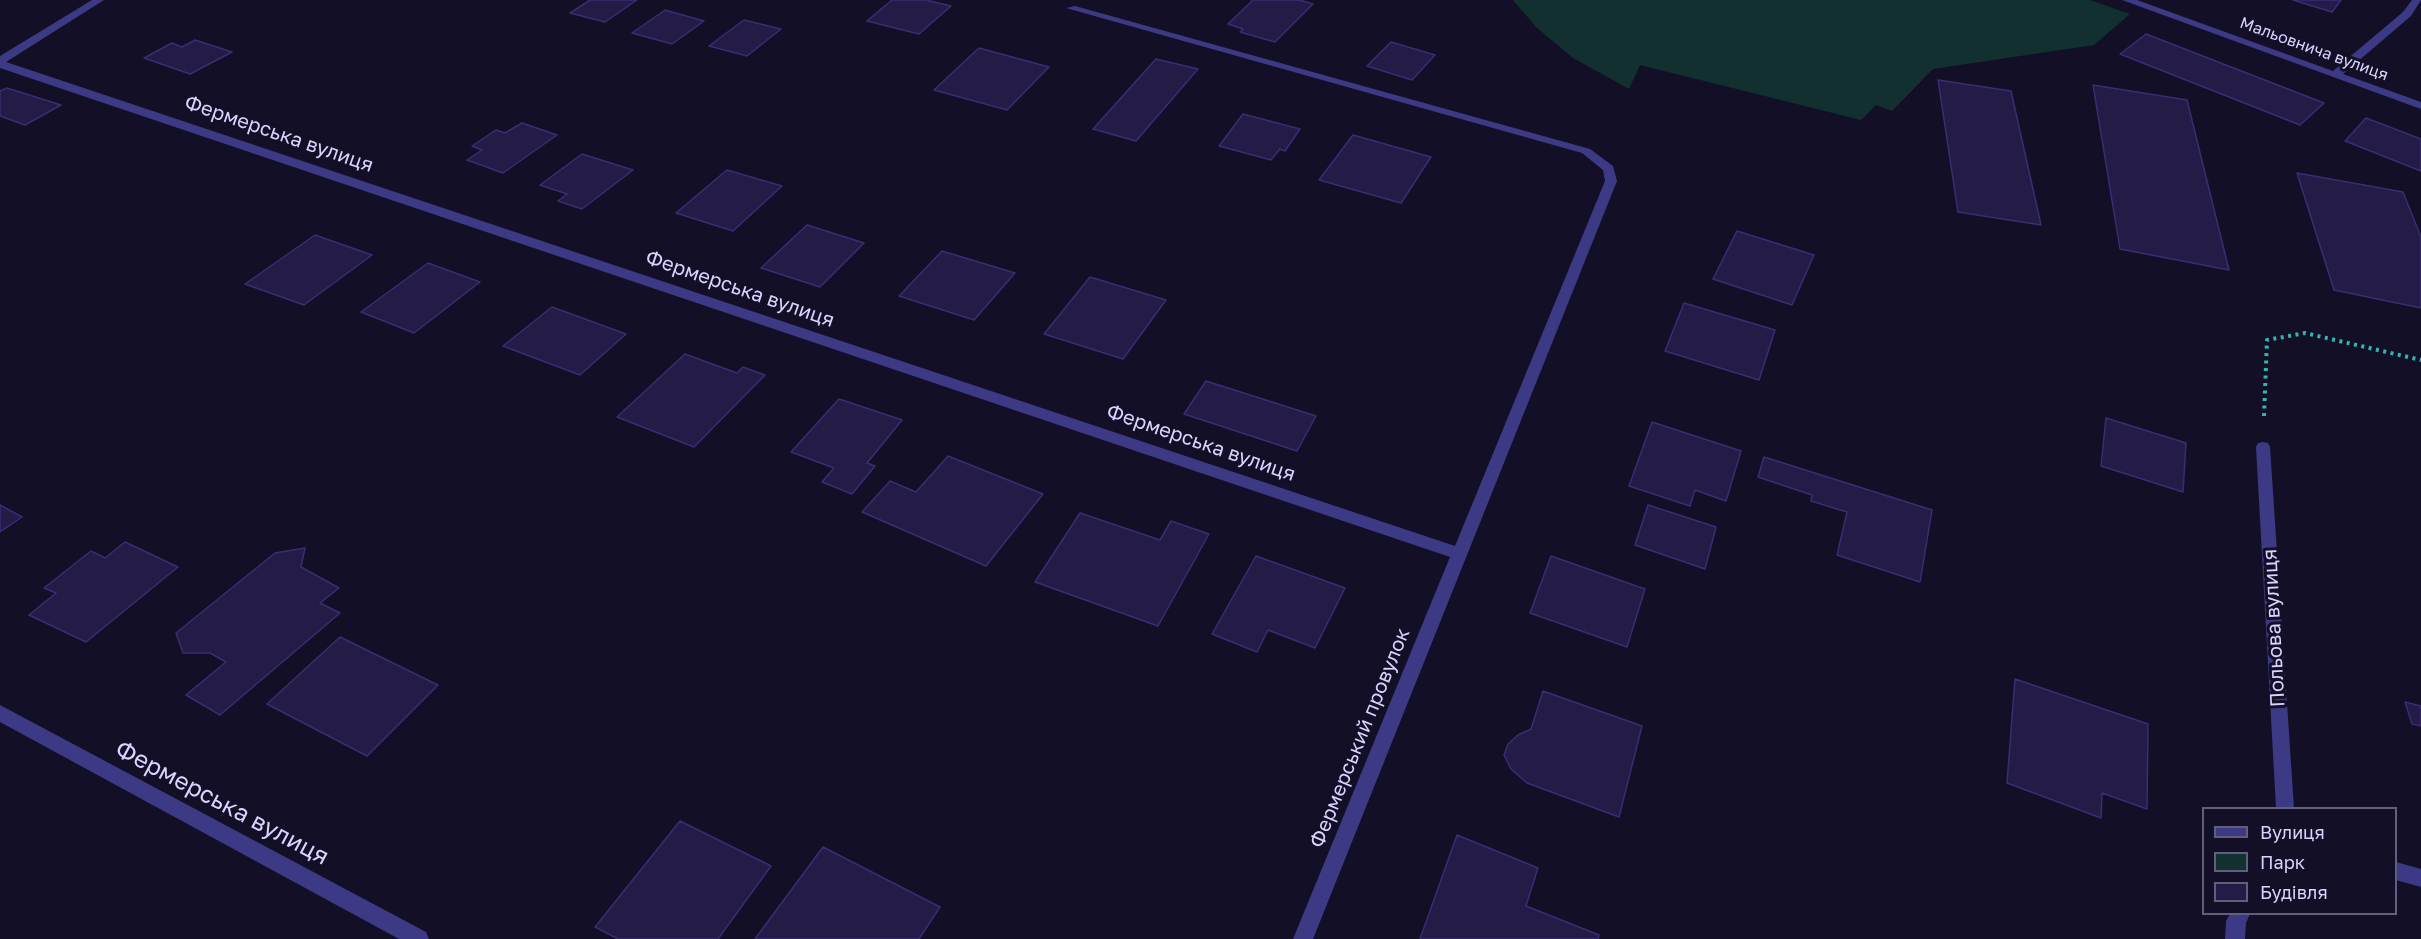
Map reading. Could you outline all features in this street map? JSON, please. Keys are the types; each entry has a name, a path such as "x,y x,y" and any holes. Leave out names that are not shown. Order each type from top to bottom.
{"street":[{"path":"0,62 99,0"},
{"name":"Мальовнича вулиця","path":"2127,0 2421,106"},
{"path":"2336,74 2407,14 2417,0"},
{"path":"1071,8 1586,151 1609,169 1611,181 1459,554"},
{"name":"Фермерська вулиця","path":"0,62 1459,554"},
{"name":"Польова вулиця","path":"2263,447 2284,807"},
{"name":"Фермерський провулок","path":"1303,939 1459,554"},
{"name":"Фермерська вулиця","path":"0,713 420,939"},
{"path":"2397,871 2421,878"},
{"path":"2235,939 2236,921 2239,915"}],"path":[{"path":"2263,447 2267,340 2305,333 2421,360"}],"green space":[{"path":"1513,0 2090,0 2130,14 2094,45 1933,69 1892,111 1876,105 1861,120 1640,65 1629,89 1573,58 1536,27"}],"building":[{"path":"590,0 637,0 605,22 570,13"},
{"path":"892,0 926,0 951,6 919,34 867,21"},
{"path":"1253,0 1299,0 1313,4 1275,42 1240,32 1243,29 1228,24"},
{"path":"2293,0 2341,0 2332,12"},
{"path":"665,10 704,21 672,44 632,33"},
{"path":"744,20 781,29 747,56 709,46"},
{"path":"2146,34 2324,103 2300,125 2120,54"},
{"path":"195,40 232,52 190,74 144,58 172,43 182,47"},
{"path":"1391,42 1435,55 1412,80 1367,66"},
{"path":"979,48 1049,67 1007,110 934,90"},
{"path":"1156,59 1198,69 1136,141 1093,129"},
{"path":"1938,80 2011,91 2041,225 1958,212"},
{"path":"2093,85 2187,100 2229,270 2120,249"},
{"path":"7,88 61,105 25,125 0,116 0,91"},
{"path":"1243,114 1300,129 1285,151 1280,149 1271,160 1219,146"},
{"path":"2366,118 2421,139 2421,171 2345,141"},
{"path":"522,123 557,135 503,173 467,160 482,150 472,146 496,130 505,133"},
{"path":"1353,135 1431,157 1401,203 1319,180"},
{"path":"582,154 633,170 582,209 558,201 567,194 540,185"},
{"path":"727,170 782,186 733,231 676,213"},
{"path":"2297,173 2403,192 2421,237 2421,308 2334,290"},
{"path":"807,225 864,243 820,287 761,268"},
{"path":"1737,231 1814,255 1792,305 1713,279"},
{"path":"315,235 372,255 304,305 245,284"},
{"path":"942,251 1015,273 974,320 899,296"},
{"path":"428,263 480,282 414,333 361,312"},
{"path":"1090,277 1166,300 1123,359 1044,334"},
{"path":"1684,303 1775,330 1759,380 1665,351"},
{"path":"552,307 626,334 580,375 503,346"},
{"path":"685,354 737,373 743,367 765,375 694,447 617,417"},
{"path":"1206,381 1316,416 1297,451 1184,414"},
{"path":"839,399 902,420 867,463 875,466 852,494 822,482 834,468 791,452"},
{"path":"2106,418 2186,443 2183,492 2101,466"},
{"path":"1652,422 1741,451 1726,501 1695,490 1690,506 1629,486"},
{"path":"948,456 1043,494 986,566 862,512 890,481 916,492"},
{"path":"1764,457 1932,510 1920,582 1837,555 1847,512 1811,501 1812,495 1758,477"},
{"path":"0,505 22,517 0,532"},
{"path":"1648,505 1716,527 1705,569 1635,545"},
{"path":"1080,513 1160,540 1171,521 1209,534 1158,626 1035,582"},
{"path":"125,542 178,567 86,642 29,615 56,593 44,588 91,551 105,558"},
{"path":"305,548 301,567 339,588 320,603 340,613 220,715 186,695 226,662 210,653 183,653 176,633 275,553"},
{"path":"1256,556 1345,588 1315,648 1268,630 1257,652 1212,634"},
{"path":"1551,556 1645,589 1627,647 1530,613"},
{"path":"340,637 438,685 367,756 267,704"},
{"path":"2015,679 2148,724 2147,809 2102,793 2101,818 2007,783"},
{"path":"1543,691 1642,726 1619,817 1527,783 1511,769 1504,755 1508,744 1518,735 1531,729"},
{"path":"2405,702 2421,706 2421,726 2412,724"},
{"path":"680,821 771,866 718,939 618,939 595,927"},
{"path":"1457,835 1538,868 1526,906 1599,935 1598,939 1420,939"},
{"path":"823,847 940,907 919,939 755,939"}]}
